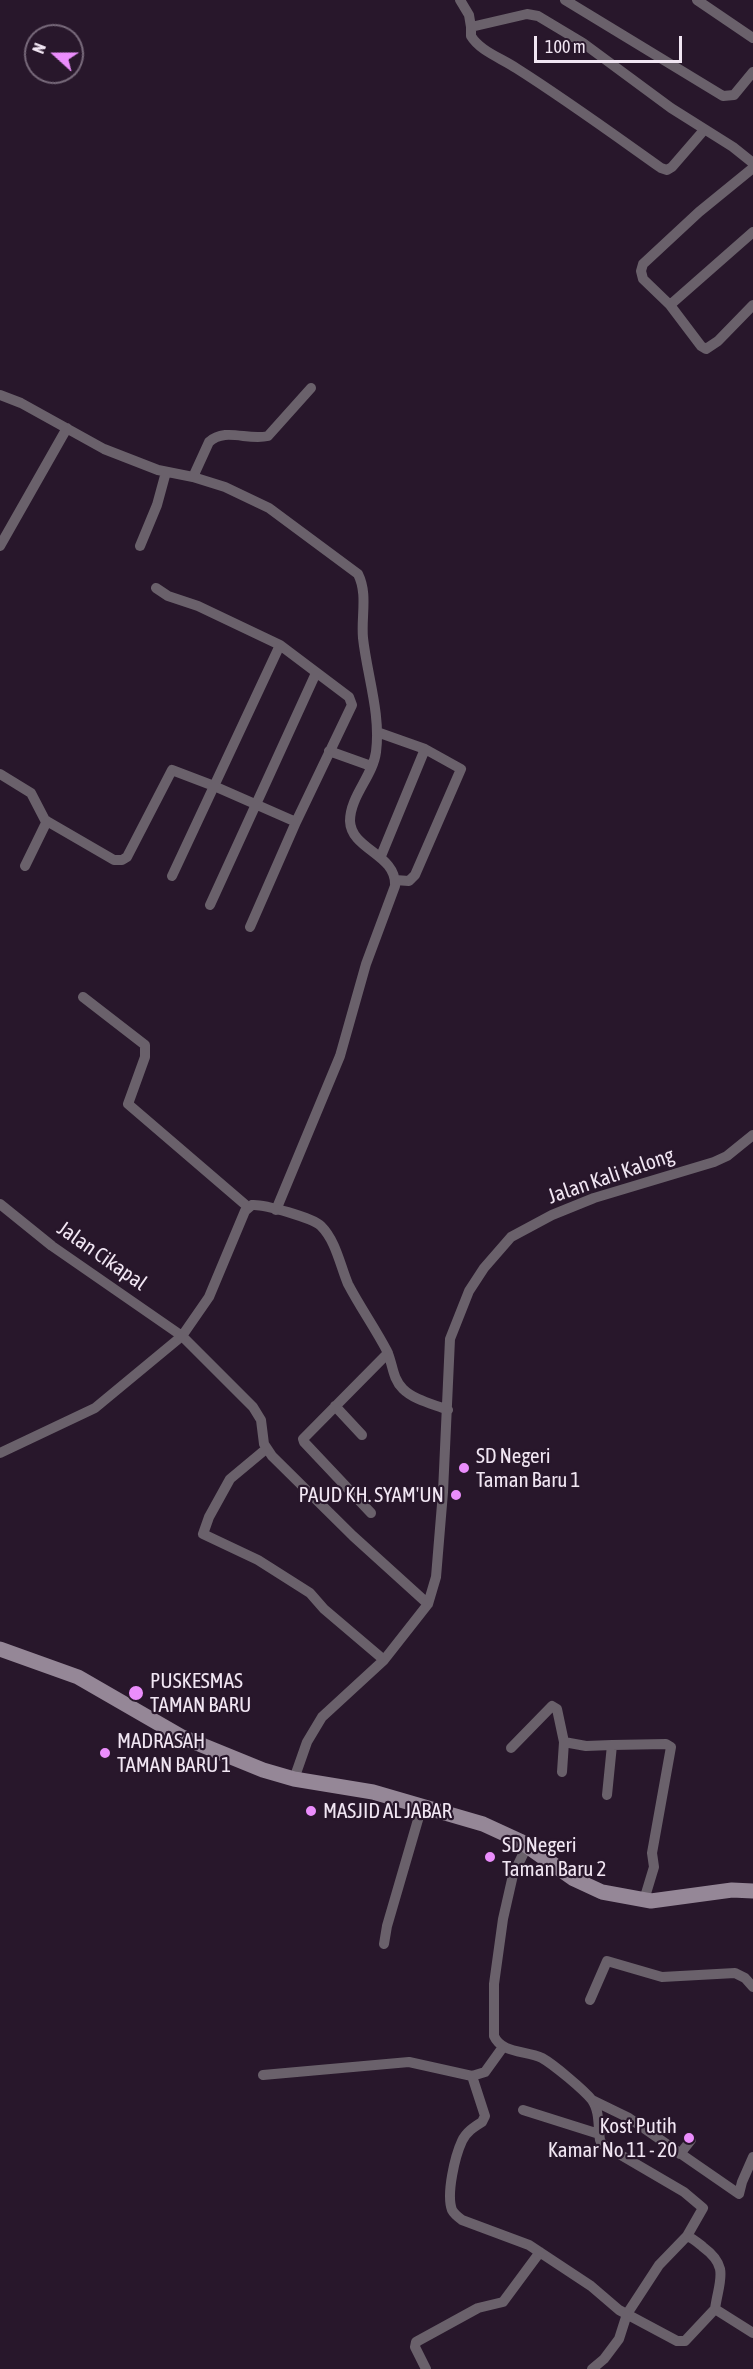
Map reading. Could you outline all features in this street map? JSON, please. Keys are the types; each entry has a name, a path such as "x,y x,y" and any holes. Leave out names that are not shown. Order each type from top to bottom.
{"street":[{"path":"460,0 469,15 471,36 482,48 515,67 605,127 661,168 668,170 672,167 704,130"},
{"path":"565,0 723,96 734,95 753,72"},
{"path":"697,0 753,38"},
{"path":"471,27 527,14 538,16 583,43 671,108 733,147 753,163"},
{"path":"753,168 699,212 643,264 643,279 670,305 706,349 718,341 753,305"},
{"path":"670,305 753,232"},
{"path":"192,477 209,442 214,438 223,435 258,438 268,436 311,388"},
{"path":"0,395 21,403 104,449 166,472 225,487 269,508 358,574 364,586 363,636 376,719 376,754 352,809 350,821 359,839 381,856 395,880 366,964 340,1056 276,1210"},
{"path":"0,546 67,428"},
{"path":"140,546 157,505 166,472"},
{"path":"156,588 168,596 198,606 280,645 352,701 250,927"},
{"path":"172,876 280,645"},
{"path":"210,905 316,672"},
{"path":"377,732 424,749 460,768 461,772 415,876 409,881 395,880"},
{"path":"381,856 424,749"},
{"path":"329,751 371,766"},
{"path":"0,774 31,793 47,821 114,860 127,857 172,770 296,822"},
{"path":"25,866 47,821"},
{"path":"83,997 145,1046 146,1057 128,1104 248,1207"},
{"name":"Jalan Kali Kalong","path":"294,1779 307,1742 322,1717 384,1660 429,1604 436,1577 448,1410 450,1339 469,1291 484,1268 512,1237 552,1215 594,1198 714,1162 727,1156 753,1135"},
{"name":"Jalan Cikapal","path":"0,1204 52,1246 182,1336 254,1407 261,1420 266,1449"},
{"path":"248,1207 257,1205 276,1210 322,1227 334,1246 360,1307 388,1353 394,1376 405,1391 448,1410"},
{"path":"0,1453 95,1408 182,1336 209,1297 248,1207"},
{"path":"371,1513 303,1440 306,1434 388,1353"},
{"path":"335,1406 362,1435"},
{"path":"384,1660 324,1609 310,1593 252,1557 203,1534 213,1509 230,1479 266,1449 352,1536 429,1604"},
{"path":"0,1649 78,1677 182,1737 263,1770 294,1779 373,1792 483,1824 527,1846 574,1879 602,1892 644,1900 665,1900 732,1890 753,1891"},
{"path":"511,1748 552,1706 557,1709 564,1742 562,1772"},
{"path":"564,1742 586,1746 666,1744 671,1749 654,1838 652,1853 654,1867 644,1900"},
{"path":"607,1795 612,1745"},
{"path":"384,1944 393,1904 422,1806"},
{"path":"527,1846 510,1886 496,1963 494,2036 497,2042 503,2047 541,2058 592,2100 629,2118 739,2194 751,2160"},
{"path":"590,2000 608,1961 662,1977 735,1973 746,1978 753,1987"},
{"path":"263,2075 409,2062 472,2076 485,2072 503,2047"},
{"path":"472,2076 485,2116 482,2122 470,2130 462,2140 452,2179 450,2199 452,2211 462,2220 530,2245 591,2286 627,2314 682,2342 688,2339 715,2309 722,2273 718,2259 687,2236"},
{"path":"592,2100 596,2109 602,2144 684,2193 703,2208 687,2236 659,2265 627,2314 619,2339 604,2359 592,2369"},
{"path":"523,2110 599,2134"},
{"path":"680,2154 691,2139"},
{"path":"426,2369 415,2347 416,2342 478,2308 503,2302 540,2252"},
{"path":"715,2309 753,2333"}],"place":[{"name":"SD Negeri Taman Baru 1","path":"464,1468"},
{"name":"PAUD KH. SYAM'UN","path":"456,1495"},
{"name":"PUSKESMAS TAMAN BARU","path":"136,1693"},
{"name":"MADRASAH TAMAN BARU 1","path":"105,1753"},
{"name":"MASJID AL JABAR","path":"311,1811"},
{"name":"SD Negeri Taman Baru 2","path":"490,1857"},
{"name":"Kost Putih Kamar No 11 - 20","path":"689,2138"}]}
